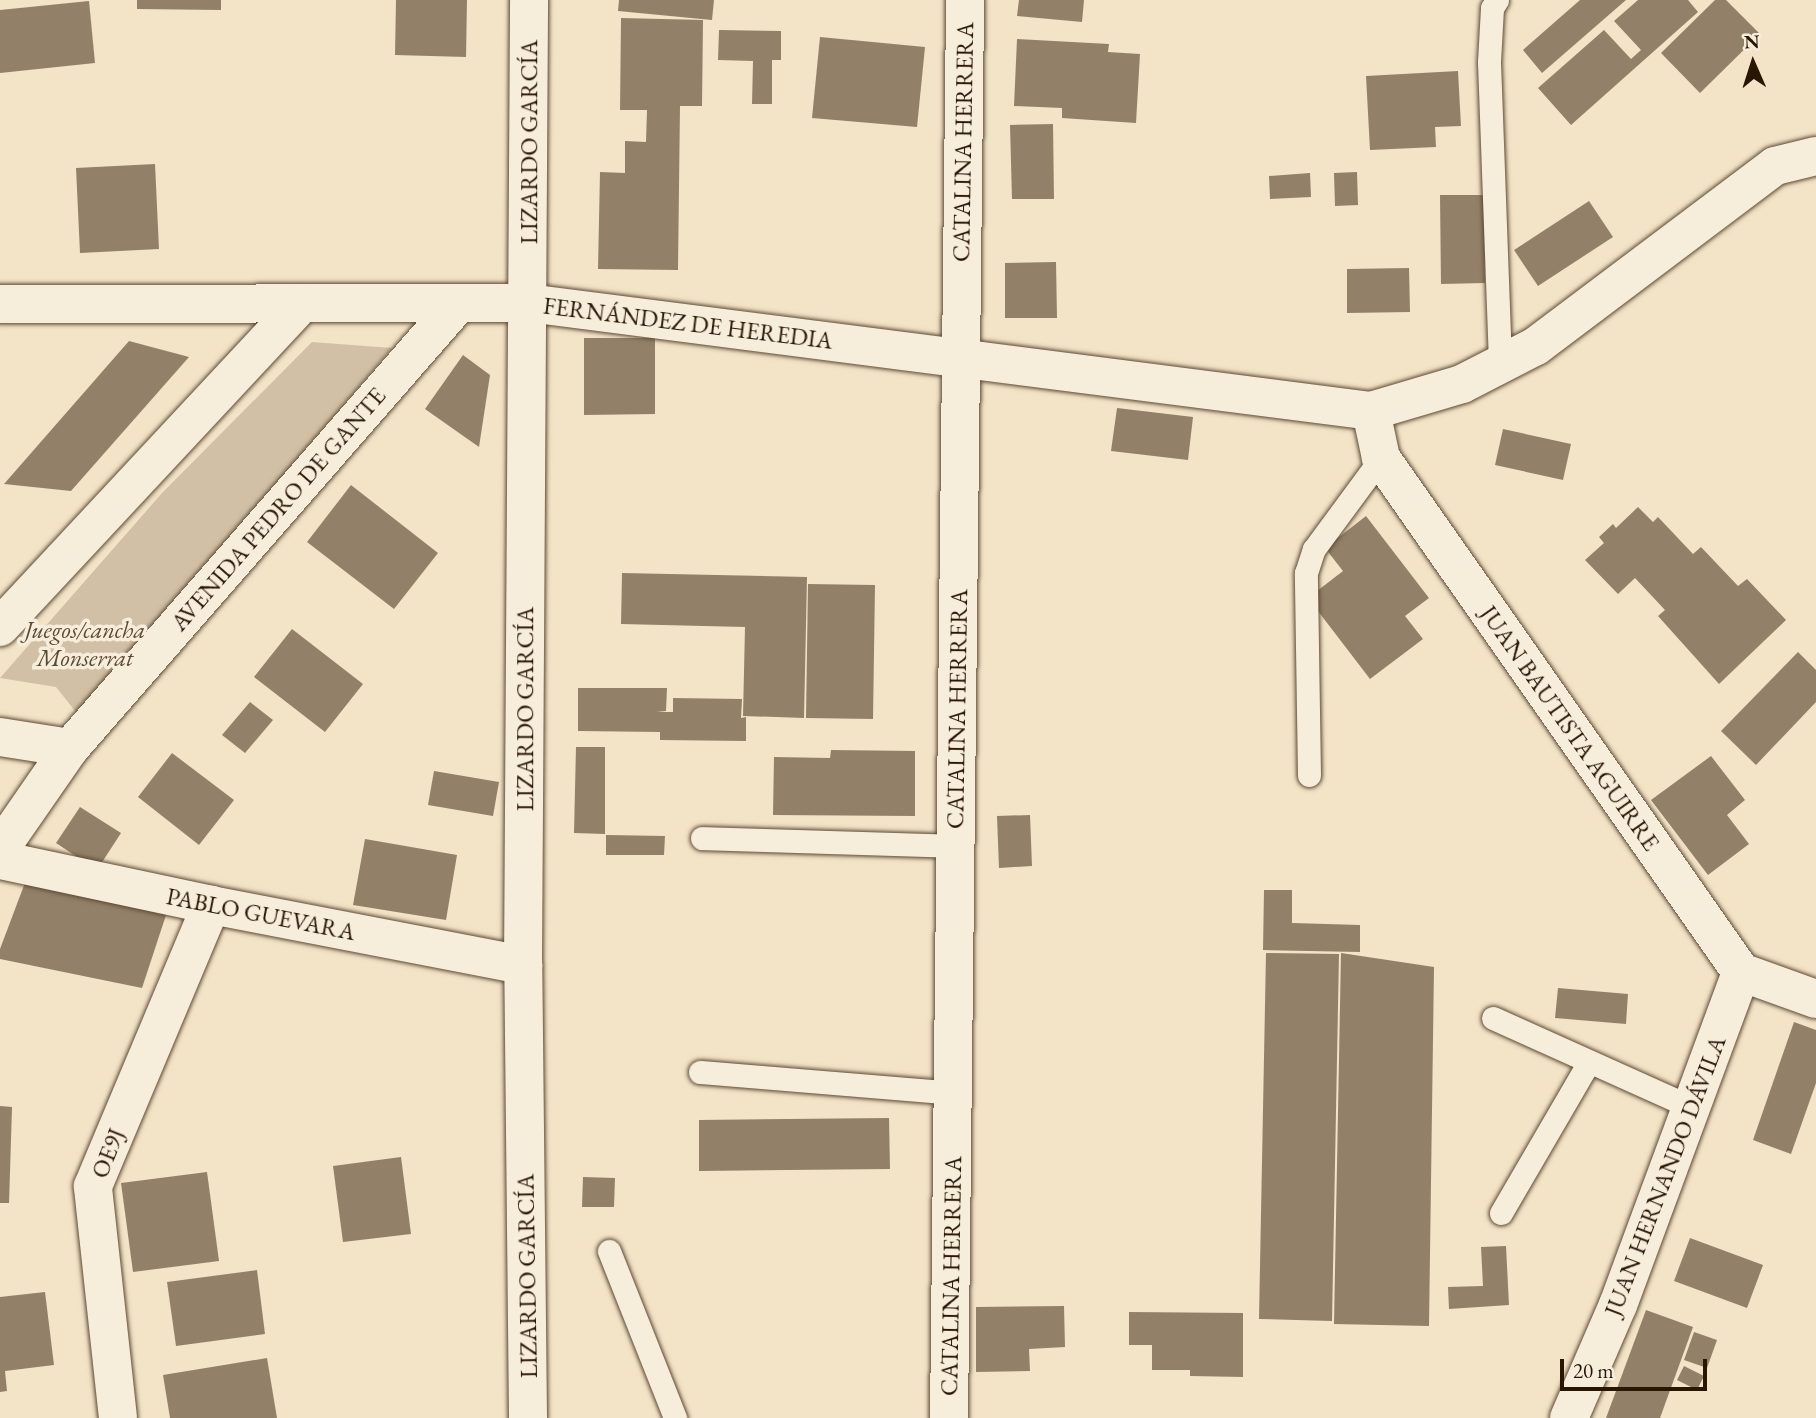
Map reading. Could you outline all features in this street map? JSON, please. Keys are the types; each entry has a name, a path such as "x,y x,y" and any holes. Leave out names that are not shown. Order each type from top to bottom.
{"street":[{"name":"LIZARDO GARCÍA","path":"528,1418 523,965 529,0"},
{"name":"CATALINA HERRERA","path":"949,1418 965,0"},
{"path":"1371,411 1462,384 1536,346 1774,166 1816,156"},
{"name":"FERNÁNDEZ DE HEREDIA","path":"0,304 299,306 528,303 1371,411"},
{"name":"AVENIDA PEDRO DE GANTE","path":"0,849 69,748 457,305"},
{"path":"0,627 299,306"},
{"name":"JUAN BAUTISTA AGUIRRE","path":"1371,411 1381,458 1741,972"},
{"path":"0,737 69,748"},
{"name":"PABLO GUEVARA","path":"0,860 211,905 523,965"},
{"name":"OE9J","path":"118,1418 93,1186 211,905"},
{"path":"1741,972 1816,999"},
{"name":"JUAN HERNANDO DÁVILA","path":"1569,1418 1618,1305 1741,972"}],"lane":[{"path":"1497,0 1492,8 1489,62 1500,365"},
{"path":"1309,775 1306,573 1314,549 1381,458"},
{"path":"702,838 956,846"},
{"path":"1493,1018 1691,1107"},
{"path":"1501,1213 1589,1062"},
{"path":"700,1072 953,1093"},
{"path":"609,1251 675,1418"}],"green space":[{"name":"Juegos/cancha Monserrat","path":"312,342 392,348 79,716 56,687 0,678 162,493"}],"building":[{"path":"137,0 221,0 221,10 137,9"},
{"path":"396,0 467,0 466,57 395,55"},
{"path":"619,0 714,0 712,20 618,11"},
{"path":"1019,0 1084,0 1082,22 1017,16"},
{"path":"1580,0 1626,0 1542,73 1523,50"},
{"path":"1638,0 1688,0 1698,12 1571,125 1538,88 1604,30 1631,59 1641,50 1614,21"},
{"path":"1715,0 1726,0 1760,34 1700,93 1661,53"},
{"path":"89,1 95,63 0,73 0,10"},
{"path":"621,18 703,20 702,106 680,106 678,270 598,269 600,172 625,173 625,141 646,142 647,110 620,110"},
{"path":"719,30 781,31 781,60 772,60 772,104 752,104 753,61 718,60"},
{"path":"820,37 925,47 917,127 812,118"},
{"path":"1017,39 1109,44 1108,52 1140,54 1136,123 1062,118 1062,108 1014,106"},
{"path":"1458,71 1461,126 1435,127 1436,147 1370,150 1366,76"},
{"path":"1053,124 1054,199 1012,199 1010,125"},
{"path":"155,164 159,249 80,253 76,168"},
{"path":"1357,172 1358,205 1335,206 1334,173"},
{"path":"1310,173 1311,197 1270,199 1269,176"},
{"path":"1440,195 1484,195 1485,283 1441,284"},
{"path":"1589,201 1613,237 1538,286 1514,250"},
{"path":"1056,262 1057,318 1005,318 1005,263"},
{"path":"1409,268 1410,312 1347,313 1347,269"},
{"path":"584,338 655,338 655,414 584,415"},
{"path":"129,341 189,357 71,491 4,484"},
{"path":"463,355 490,375 479,447 425,409"},
{"path":"1117,408 1193,417 1188,460 1111,451"},
{"path":"1503,429 1571,444 1563,480 1495,465"},
{"path":"351,485 438,553 394,609 307,542"},
{"path":"1638,507 1653,522 1658,517 1693,554 1701,547 1738,586 1747,579 1786,620 1719,684 1658,616 1665,610 1635,578 1618,594 1585,560 1604,543 1599,537 1613,524 1616,528"},
{"path":"1366,516 1429,598 1405,616 1423,639 1370,679 1308,598 1343,571 1325,548"},
{"path":"622,573 807,577 804,718 743,716 745,627 621,624"},
{"path":"808,584 875,585 873,719 806,718"},
{"path":"292,629 363,684 325,732 254,677"},
{"path":"1798,652 1816,670 1816,702 1756,765 1721,731"},
{"path":"578,688 667,688 666,711 657,712 673,712 673,698 742,699 741,718 746,717 746,741 660,740 660,732 578,731"},
{"path":"250,702 273,720 245,753 222,735"},
{"path":"576,747 605,747 605,834 574,833"},
{"path":"831,750 915,751 915,816 773,815 774,757 830,758"},
{"path":"172,753 234,800 199,845 138,797"},
{"path":"1711,756 1745,800 1727,815 1749,844 1708,875 1651,800"},
{"path":"434,771 499,782 493,816 428,805"},
{"path":"80,807 121,833 97,870 56,843"},
{"path":"1030,815 1032,866 999,868 997,816"},
{"path":"606,835 665,836 664,855 606,855"},
{"path":"365,839 457,855 446,920 353,905"},
{"path":"26,880 169,906 142,988 0,959 0,949"},
{"path":"1264,890 1292,890 1292,923 1360,925 1360,952 1263,950"},
{"path":"1266,953 1339,954 1332,1321 1259,1319"},
{"path":"1341,953 1434,967 1429,1326 1334,1324"},
{"path":"1558,988 1628,994 1626,1024 1555,1018"},
{"path":"1794,1022 1816,1030 1816,1083 1791,1154 1753,1140"},
{"path":"0,1106 12,1107 9,1203 0,1203"},
{"path":"889,1118 890,1169 699,1171 699,1120"},
{"path":"401,1157 411,1234 343,1242 333,1166"},
{"path":"207,1172 219,1261 133,1272 121,1183"},
{"path":"583,1177 615,1178 614,1207 582,1207"},
{"path":"1690,1238 1763,1265 1747,1308 1674,1281"},
{"path":"1506,1246 1509,1305 1449,1309 1448,1287 1483,1286 1481,1247"},
{"path":"257,1270 265,1334 176,1346 167,1282"},
{"path":"45,1292 54,1365 5,1371 7,1391 0,1392 0,1297"},
{"path":"1064,1306 1065,1347 1029,1349 1030,1371 976,1372 976,1307"},
{"path":"1646,1310 1693,1327 1660,1418 1606,1418"},
{"path":"1129,1312 1243,1313 1243,1377 1190,1376 1190,1370 1152,1370 1152,1345 1129,1345"},
{"path":"1694,1332 1717,1340 1707,1368 1684,1360"},
{"path":"267,1358 277,1418 170,1418 163,1375"},
{"path":"1684,1366 1704,1376 1697,1390 1677,1380"}]}
